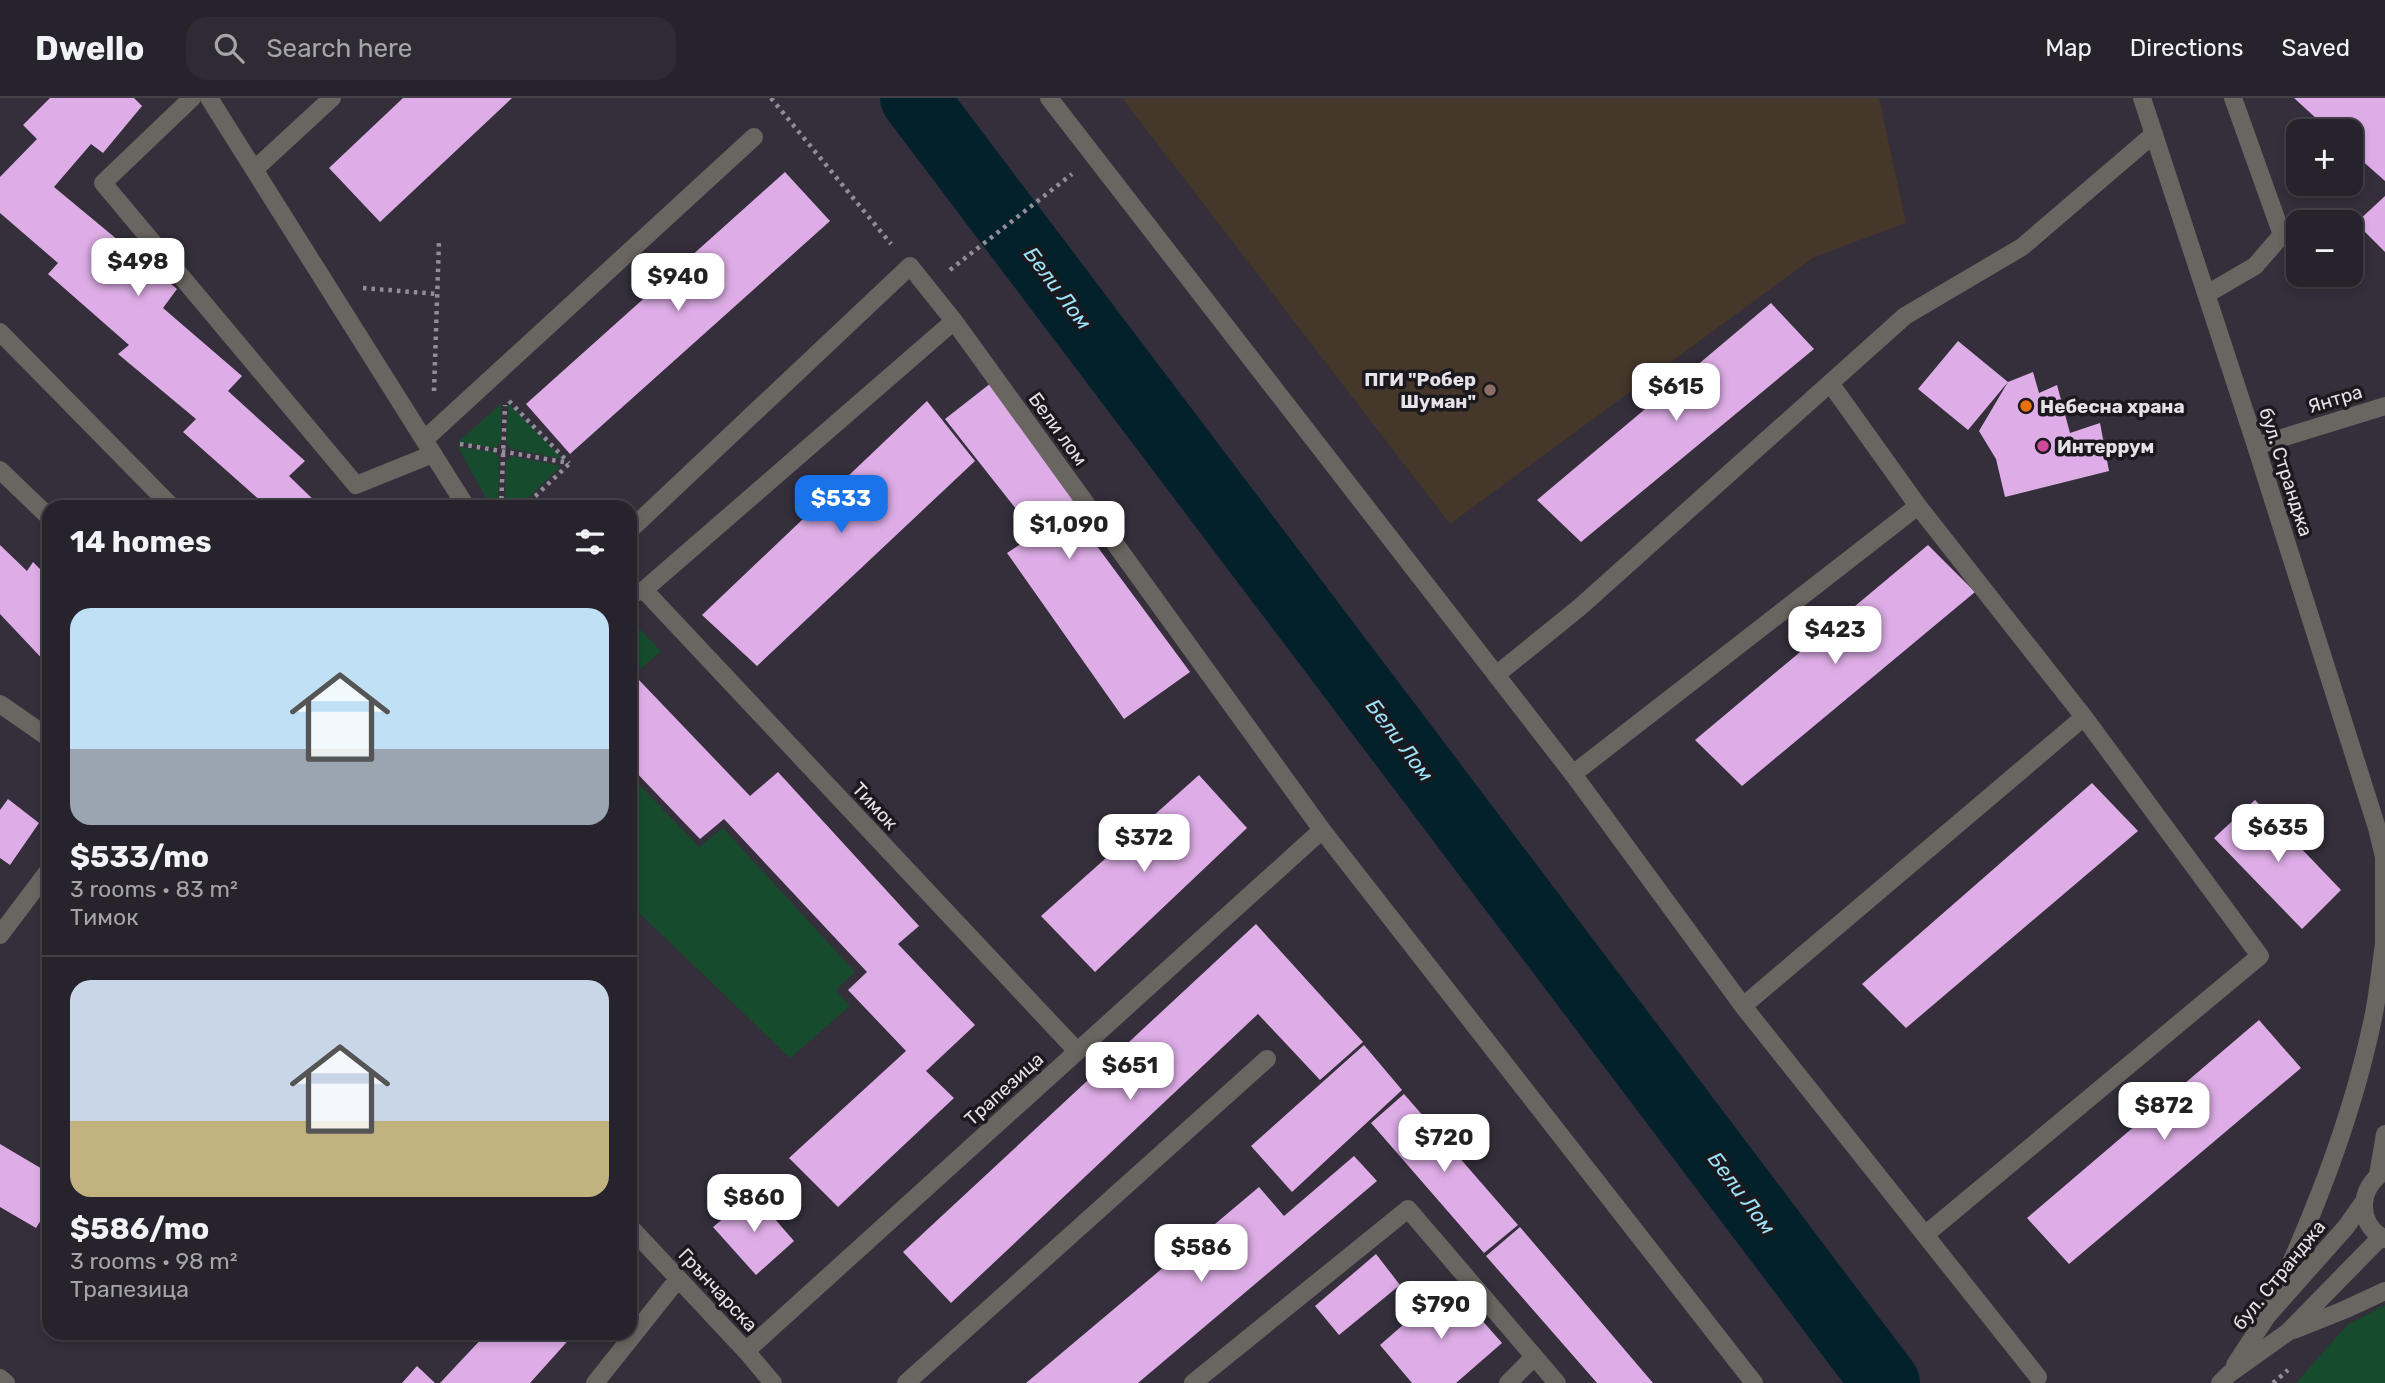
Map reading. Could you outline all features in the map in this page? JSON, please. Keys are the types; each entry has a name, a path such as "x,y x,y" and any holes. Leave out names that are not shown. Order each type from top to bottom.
{"street":[{"path":"192,98 103,183 356,485 429,447 754,137"},
{"path":"209,98 462,500"},
{"path":"254,170 332,98"},
{"path":"1049,98 1573,774 1743,1006 2038,1377"},
{"name":"бул. Странджа","path":"2142,98 2377,828 2385,860 2385,968"},
{"path":"2207,294 2255,266 2282,235 2233,98"},
{"path":"1496,675 1580,607 1906,316 2022,247 2154,134"},
{"path":"637,523 910,266"},
{"name":"Бели лом","path":"910,266 954,321 1322,830 1754,1383"},
{"path":"637,592 954,321"},
{"path":"0,332 165,500"},
{"path":"1830,383 1918,506 2084,717 2260,956 1926,1234"},
{"name":"Янтра","path":"2256,446 2385,406"},
{"path":"0,470 42,510"},
{"path":"1573,774 1918,506"},
{"name":"Тимок","path":"637,592 1077,1051"},
{"path":"0,704 42,733"},
{"path":"1743,1006 2084,717"},
{"name":"Трапезица","path":"746,1351 1322,830"},
{"path":"0,935 42,879"},
{"path":"2267,1317 2311,1219 2348,1116 2373,1021 2384,944"},
{"path":"906,1383 1267,1059"},
{"path":"2382,1173 2385,1134"},
{"name":"бул. Странджа","path":"2225,1379 2267,1317 2346,1227 2363,1203 2366,1192 2382,1173"},
{"path":"2363,1203 2368,1223 2383,1238"},
{"path":"1192,1383 1408,1209 1556,1383"},
{"name":"Грънчарска","path":"637,1235 773,1383"},
{"name":"бул. Странджа","path":"2225,1379 2288,1332 2383,1238"},
{"path":"637,1331 678,1279"},
{"path":"2288,1332 2385,1291"},
{"path":"596,1383 630,1340"},
{"path":"1508,1383 1534,1357"},
{"path":"0,1378 6,1383"}],"path":[{"path":"771,98 910,266"},
{"path":"927,288 1094,157"},
{"path":"429,447 439,241"},
{"path":"327,286 437,294"},
{"path":"497,404 505,397"},
{"path":"501,500 505,397"},
{"path":"505,397 569,463"},
{"path":"452,443 461,435"},
{"path":"452,443 569,463"},
{"path":"452,443 458,454"},
{"path":"531,500 569,463"}],"shaded area":[{"name":"ПГИ \"Робер Шуман\"","path":"1122,98 1879,98 1906,223 1814,257 1450,524"}],"green space":[{"path":"508,403 563,459 511,449 506,442"},
{"path":"501,404 501,442 495,448 458,442"},
{"path":"458,447 494,452 499,458 498,500 487,500"},
{"path":"511,456 561,466 526,500 505,500 506,461"},
{"path":"637,626 661,651 637,672"},
{"path":"637,782 699,847 723,828 855,972 836,990 850,1006 790,1058 637,911"},
{"path":"2385,1305 2385,1383 2296,1383 2347,1325"}],"building":[{"path":"50,98 134,98 142,106 103,153 91,144 54,187 177,289 163,308 242,376 228,391 305,461 289,476 314,500 260,500 183,432 196,419 118,354 129,345 48,274 58,263 0,213 0,177 37,139 23,125"},
{"path":"403,98 512,98 380,222 329,168"},
{"path":"2294,98 2385,98 2385,181 2363,162 2363,119 2317,119"},
{"path":"785,172 830,221 570,454 526,404"},
{"path":"2385,196 2385,252 2363,230 2363,216"},
{"path":"1771,303 1814,349 1581,542 1537,500"},
{"path":"1958,341 2008,382 1968,430 1918,389"},
{"path":"2033,372 2039,393 2057,385 2070,433 2100,423 2109,471 2005,497 1996,459 1979,431 2008,382"},
{"path":"991,383 1082,504 1071,511 1190,672 1124,719 1007,553 1048,526 1035,533 945,419"},
{"path":"927,401 975,461 757,666 702,615"},
{"path":"0,545 27,571 33,562 42,571 42,659 0,614"},
{"path":"1928,545 1975,592 1742,786 1695,740"},
{"path":"639,680 750,796 778,772 919,926 898,944 975,1025 926,1071 954,1098 838,1207 789,1158 906,1051 848,990 867,972 724,819 700,839 637,773"},
{"path":"1199,775 1247,828 1095,972 1041,916"},
{"path":"2092,783 2138,831 1906,1028 1862,984"},
{"path":"8,799 39,823 10,865 0,858 0,810"},
{"path":"2255,800 2341,890 2302,929 2214,838"},
{"path":"1256,924 1363,1042 1320,1080 1258,1014 951,1303 903,1252"},
{"path":"2259,1020 2301,1068 2069,1264 2027,1218"},
{"path":"1364,1045 1402,1090 1292,1192 1251,1146"},
{"path":"1404,1094 1518,1225 1484,1253 1371,1123"},
{"path":"0,1144 42,1169 42,1218 36,1228 0,1207"},
{"path":"1354,1156 1377,1181 1138,1383 1026,1383 1259,1187 1284,1216"},
{"path":"753,1194 794,1241 756,1275 713,1227"},
{"path":"1520,1227 1653,1383 1597,1383 1486,1256"},
{"path":"1376,1254 1400,1285 1339,1335 1315,1306"},
{"path":"1450,1284 1502,1343 1456,1383 1412,1383 1380,1345"},
{"path":"480,1340 569,1340 530,1383 440,1383"},
{"path":"417,1366 435,1383 402,1383"}],"waterway":[{"name":"Бели Лом","path":"914,98 1886,1383"}],"place":[{"name":"ПГИ \"Робер Шуман\"","path":"1490,390"},
{"name":"Небесна храна","path":"2026,406"},
{"name":"Интеррум","path":"2043,446"}]}
